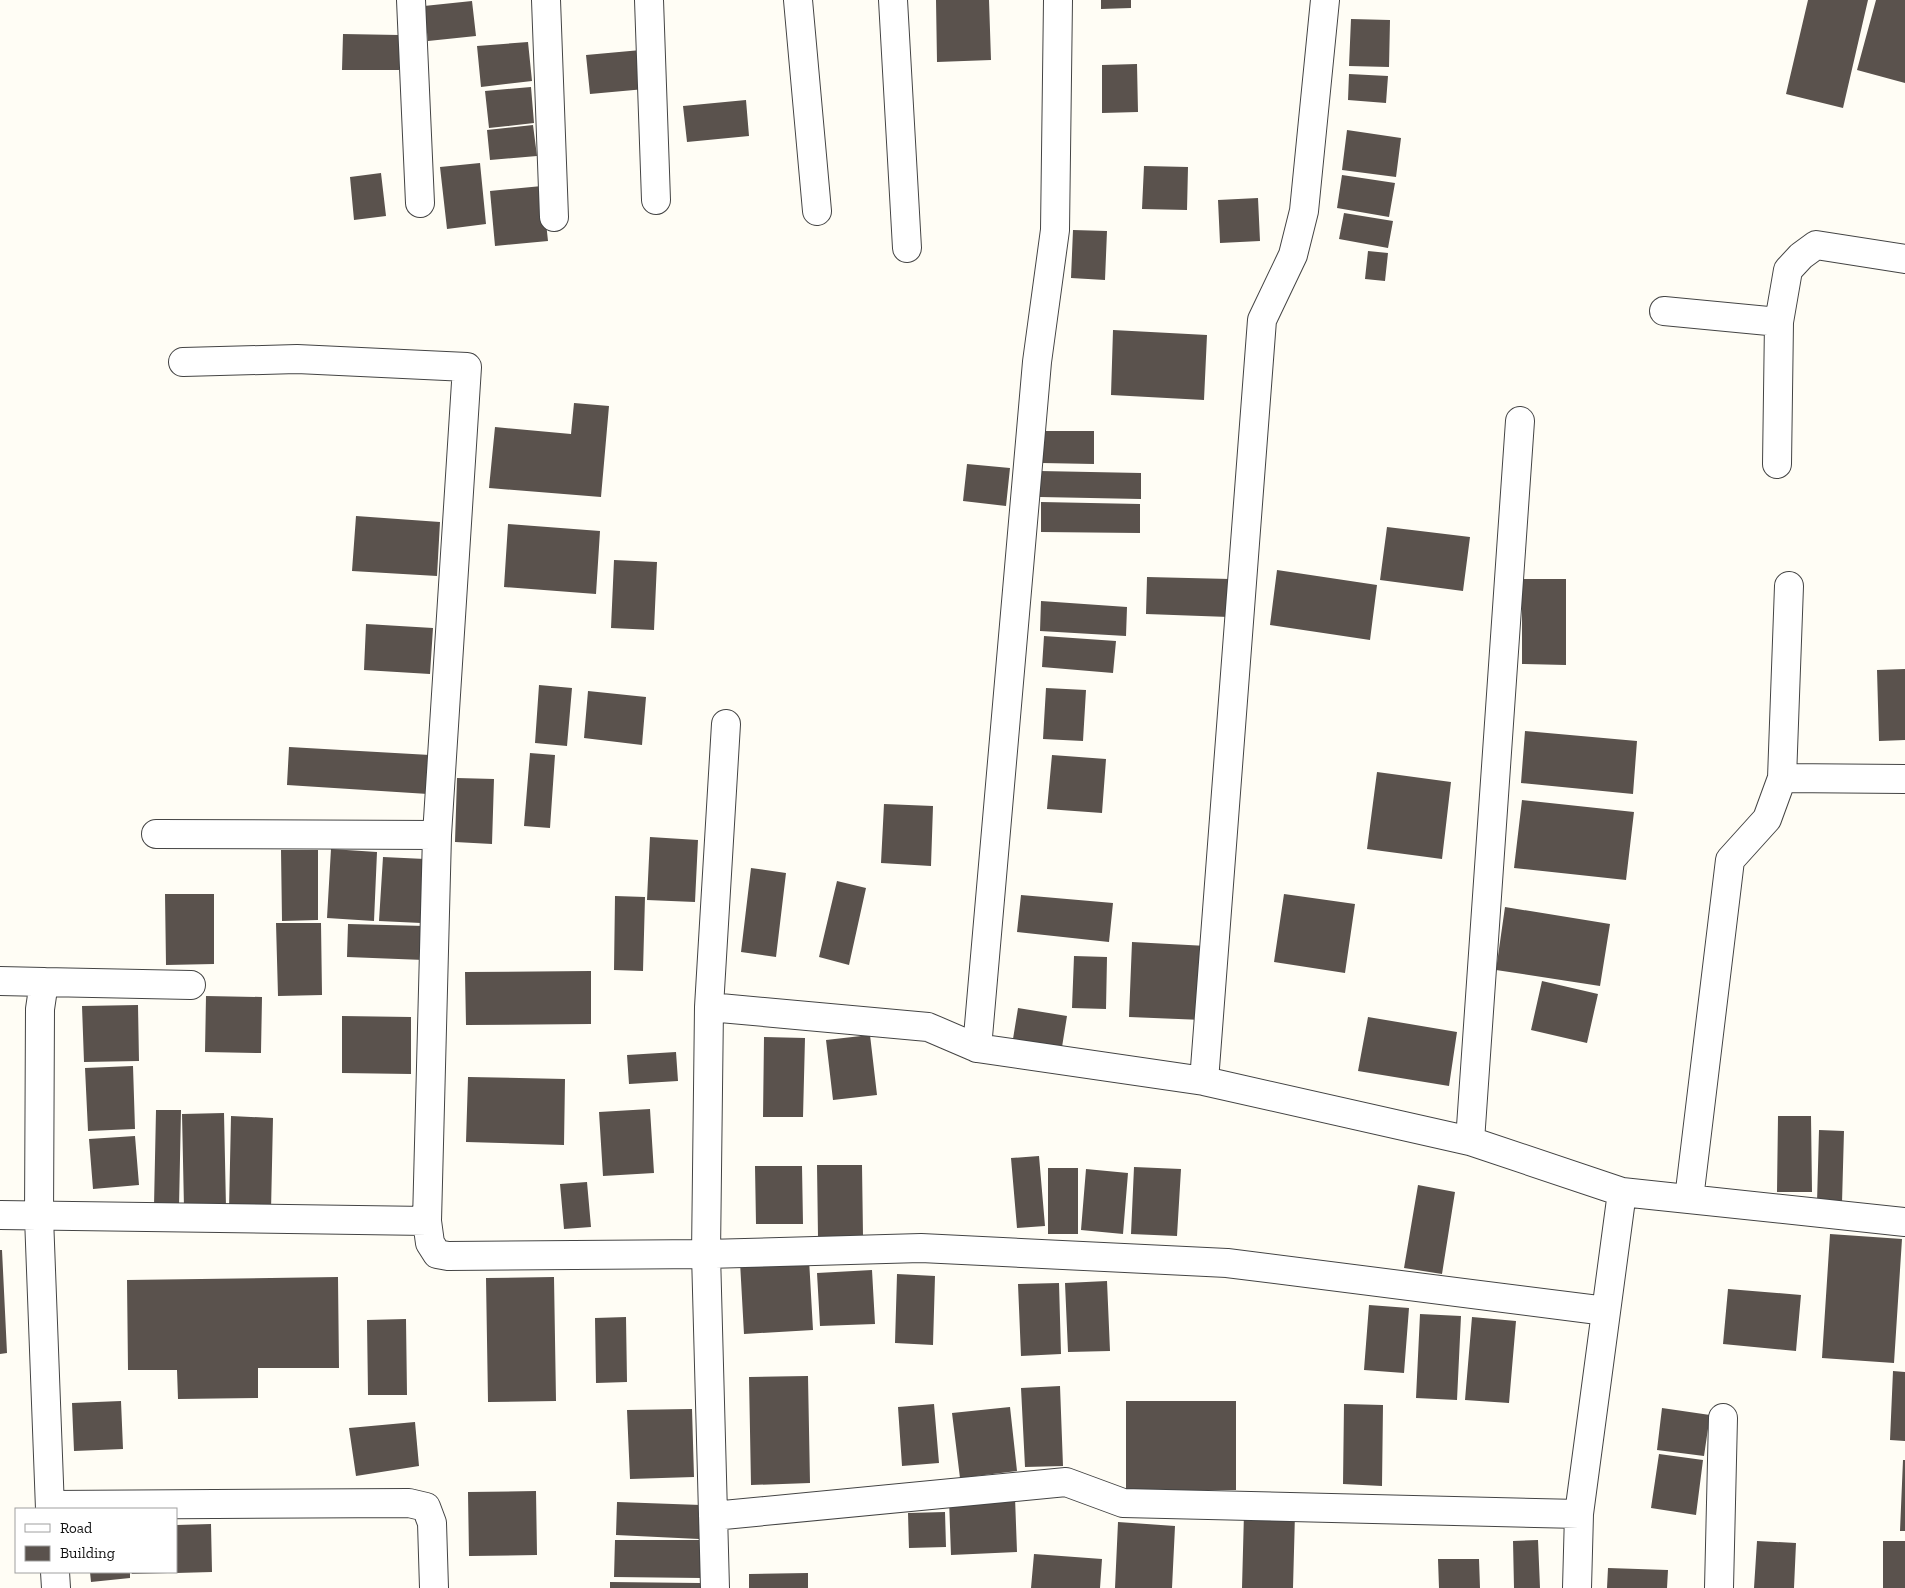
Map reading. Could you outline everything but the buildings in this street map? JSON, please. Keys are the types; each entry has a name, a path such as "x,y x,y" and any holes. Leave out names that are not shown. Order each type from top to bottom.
{"street":[{"path":"411,0 420,203"},
{"path":"546,0 554,217"},
{"path":"649,0 656,200"},
{"path":"798,0 816,211"},
{"path":"893,0 907,248"},
{"path":"977,1048 1037,362 1055,230 1058,0"},
{"path":"1204,1081 1262,320 1293,255 1304,211 1325,0"},
{"path":"1777,464 1780,322 1788,270 1801,256 1816,245 1905,259"},
{"path":"1664,312 1780,322"},
{"path":"183,362 297,359 467,367 437,835 427,1221 430,1243 437,1254 448,1256 706,1254 921,1248 1227,1264 1606,1311"},
{"path":"1470,1141 1520,421"},
{"path":"1689,1199 1730,860 1767,819 1782,778 1789,586"},
{"path":"715,1588 706,1254 709,1007 726,724"},
{"path":"1782,778 1905,779"},
{"path":"156,834 437,835"},
{"path":"0,980 190,985"},
{"path":"44,982 40,1009 39,1217 50,1507 409,1503 426,1507 432,1523 434,1588"},
{"path":"709,1007 928,1027 977,1048 1204,1081 1470,1141 1622,1192 1905,1222"},
{"path":"1577,1588 1579,1514 1622,1192"},
{"path":"0,1215 427,1221"},
{"path":"1719,1588 1723,1418"},
{"path":"713,1516 1066,1482 1123,1503 1579,1514"},
{"path":"55,1573 56,1588"}]}
